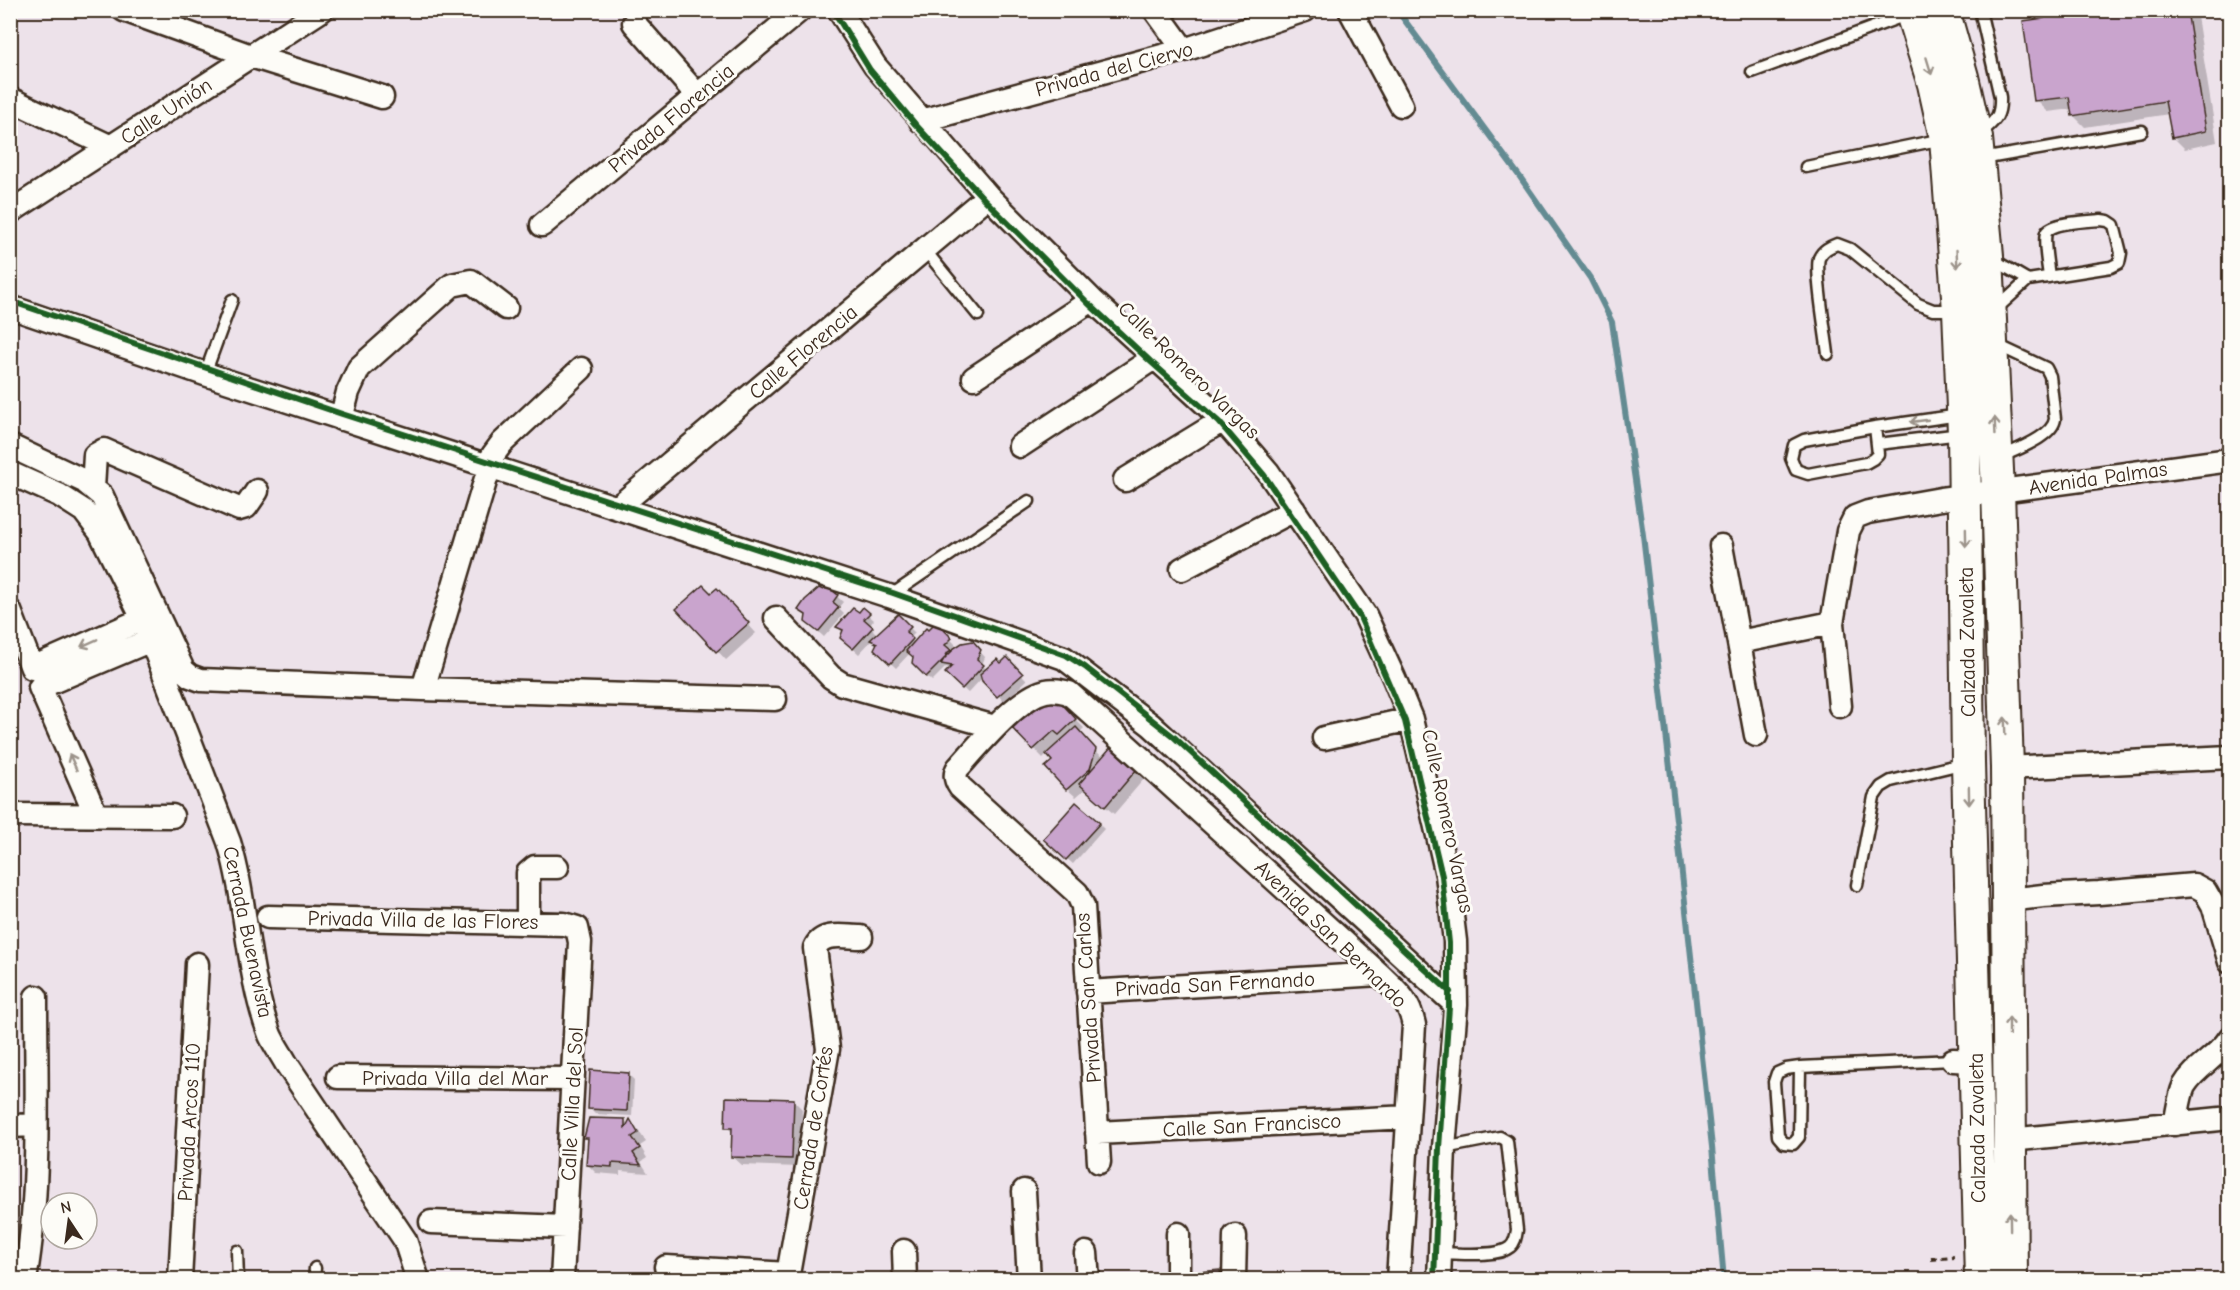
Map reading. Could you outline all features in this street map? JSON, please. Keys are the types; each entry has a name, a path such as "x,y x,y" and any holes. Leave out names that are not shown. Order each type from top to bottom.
{"main road":[{"name":"Calzada Zavaleta","path":"1943,10 1962,77 1980,322 1998,491 2007,768 2011,1280"},
{"name":"Calzada Zavaleta","path":"1912,12 1934,84 1967,145 1987,256 1980,322 1964,424 1968,762 1964,1061 1981,1280"}],"street":[{"path":"124,10 251,56 382,97"},
{"name":"Calle Unión","path":"10,212 322,10"},
{"name":"Privada Florencia","path":"542,225 800,10"},
{"name":"Calle Romero Vargas","path":"839,10 875,66 988,196 1092,300 1223,420 1268,472 1365,615 1411,719 1447,875 1455,942 1456,1005 1444,1148 1439,1280"},
{"path":"1155,10 1184,50"},
{"name":"Privada del Ciervo","path":"921,121 1184,50 1305,10"},
{"path":"1350,10 1401,105"},
{"path":"634,23 698,96"},
{"path":"10,99 111,147"},
{"name":"Calle Florencia","path":"618,507 988,196"},
{"path":"340,418 359,368 452,285 462,281 471,281 506,308"},
{"path":"974,378 1092,300"},
{"path":"10,307 205,374 889,596 1073,664 1151,725 1456,1005"},
{"path":"1020,446 1154,358"},
{"path":"423,689 493,455 502,443 581,369"},
{"path":"1125,480 1223,420"},
{"path":"10,446 84,481 102,496 183,670 190,676 201,680 775,699"},
{"path":"93,488 94,455 104,450 239,510 246,507 257,491"},
{"name":"Avenida Palmas","path":"1832,623 1848,531 1855,517 1868,512 1998,491 2229,460"},
{"name":"Cerrada Buenavista","path":"10,473 59,495 84,511 100,532 147,629 233,854 258,991 271,1036 286,1063 405,1240 418,1280"},
{"path":"1182,569 1294,510"},
{"path":"1721,546 1756,735"},
{"path":"10,611 32,668 147,629"},
{"path":"777,618 831,677 842,684 995,727"},
{"path":"1739,642 1832,623 1840,706"},
{"path":"96,815 40,687 147,629"},
{"path":"168,685 190,676"},
{"name":"Avenida San Bernardo","path":"995,727 1033,696 1045,691 1057,690 1069,693 1403,997 1411,1010 1414,1025 1398,1280"},
{"path":"1324,738 1411,719"},
{"name":"Privada San Carlos","path":"995,727 958,768 955,774 956,781 1077,893 1083,906 1099,1162"},
{"path":"2007,768 2229,757"},
{"path":"10,815 172,816"},
{"path":"528,923 528,873 535,867 557,867"},
{"path":"2008,900 2194,885 2205,891 2212,905 2229,962"},
{"name":"Privada Villa de las Flores","path":"268,916 564,924 577,928"},
{"name":"Calle Villa del Sol","path":"562,1280 580,942 577,928"},
{"name":"Cerrada de Cortés","path":"787,1277 828,1049 815,948 818,941 825,937 861,937"},
{"name":"Privada Arcos 110","path":"180,1280 197,964"},
{"name":"Privada San Fernando","path":"1088,992 1379,974"},
{"path":"25,1280 30,1248 36,1125 36,997"},
{"path":"2175,1124 2183,1088 2229,1038"},
{"name":"Privada Villa del Mar","path":"338,1077 573,1078"},
{"name":"Calle San Francisco","path":"1097,1133 1408,1117"},
{"path":"2010,1140 2229,1118"},
{"path":"10,1126 36,1125"},
{"path":"1024,1191 1029,1280"},
{"path":"431,1222 565,1227"},
{"path":"1178,1234 1178,1280"},
{"path":"1234,1280 1235,1236"},
{"path":"904,1251 905,1280"},
{"path":"1086,1253 1088,1280"},
{"path":"666,1267 787,1277"}],"lane":[{"path":"1967,145 1997,119 2001,109 1980,10"},
{"path":"1752,72 1912,12"},
{"path":"1806,168 1967,145 2142,131"},
{"path":"1980,322 2028,280 2049,277 2111,267 2120,263 2121,253 2114,225 2108,220 2101,220 2050,228 2046,233 2045,241 2049,277"},
{"path":"1828,354 1819,259 1826,248 1837,244 1850,249 1918,304 1980,322 2046,368 2050,376 2055,419 2051,430 1996,459"},
{"path":"925,250 978,315"},
{"path":"1987,256 2028,280"},
{"path":"205,374 232,300"},
{"path":"1875,427 1878,454 1866,463 1808,474 1796,470 1791,458 1794,446 1804,440 1875,427 1964,424"},
{"path":"1878,444 1964,424"},
{"path":"889,596 1029,501"},
{"path":"1857,885 1874,797 1881,787 1891,781 1968,762"},
{"path":"1800,1067 1799,1137 1792,1144 1784,1143 1778,1136 1774,1082 1778,1073 1786,1069 1800,1067 1964,1061"},
{"path":"1440,1253 1473,1254 1503,1251 1511,1247 1516,1240 1517,1230 1507,1142 1504,1138 1444,1148"},
{"path":"237,1251 238,1280"},
{"path":"314,1280 315,1268"}],"path":[{"path":"1931,1259 1954,1257"}],"building":[{"path":"2043,10 2187,10 2206,131 2172,138 2165,101 2072,116 2069,97 2034,101 2023,21 2044,18"},
{"path":"703,585 711,593 717,588 749,623 716,652 676,609"},
{"path":"828,587 838,595 833,602 839,607 818,632 805,622 806,615 798,610 805,600 819,588 823,590"},
{"path":"863,607 870,613 864,619 873,627 853,649 840,638 843,630 836,627 853,608 859,612"},
{"path":"898,614 911,627 906,632 913,639 890,664 874,649 877,643 870,640"},
{"path":"936,622 952,638 945,645 952,651 926,677 912,663 913,657 906,651 926,628 928,630"},
{"path":"973,641 981,650 977,659 984,665 962,689 945,673 952,666 941,664 948,652 962,643"},
{"path":"1007,657 1023,674 997,697 982,681 980,674 997,659 1001,663"},
{"path":"1044,694 1054,695 1076,719 1059,735 1054,731 1033,750 1010,726"},
{"path":"1076,727 1096,749 1090,769 1066,790 1045,767 1052,761 1046,754"},
{"path":"1111,747 1137,769 1105,807 1079,784"},
{"path":"1076,802 1100,823 1066,860 1043,839"},
{"path":"590,1070 629,1073 627,1111 588,1109"},
{"path":"726,1097 794,1099 792,1159 731,1157 732,1128 725,1128"},
{"path":"589,1118 625,1119 625,1129 630,1119 638,1133 632,1137 640,1148 633,1153 641,1165 612,1163 612,1167 586,1165 588,1138 584,1138"},
{"path":"1220,1270 1221,1280 1200,1280 1199,1272"}],"waterway":[{"path":"1397,10 1520,177 1590,278 1612,322 1643,535 1712,1147 1724,1280"}],"cycle path":[{"path":"833,10 870,70 915,124 984,199 1088,303 1219,422 1264,475 1360,617 1405,721 1442,876 1449,943 1449,1007 1439,1148 1434,1280"},
{"path":"10,301 342,414 893,593 1066,655 1085,667 1174,737 1450,992"}]}
